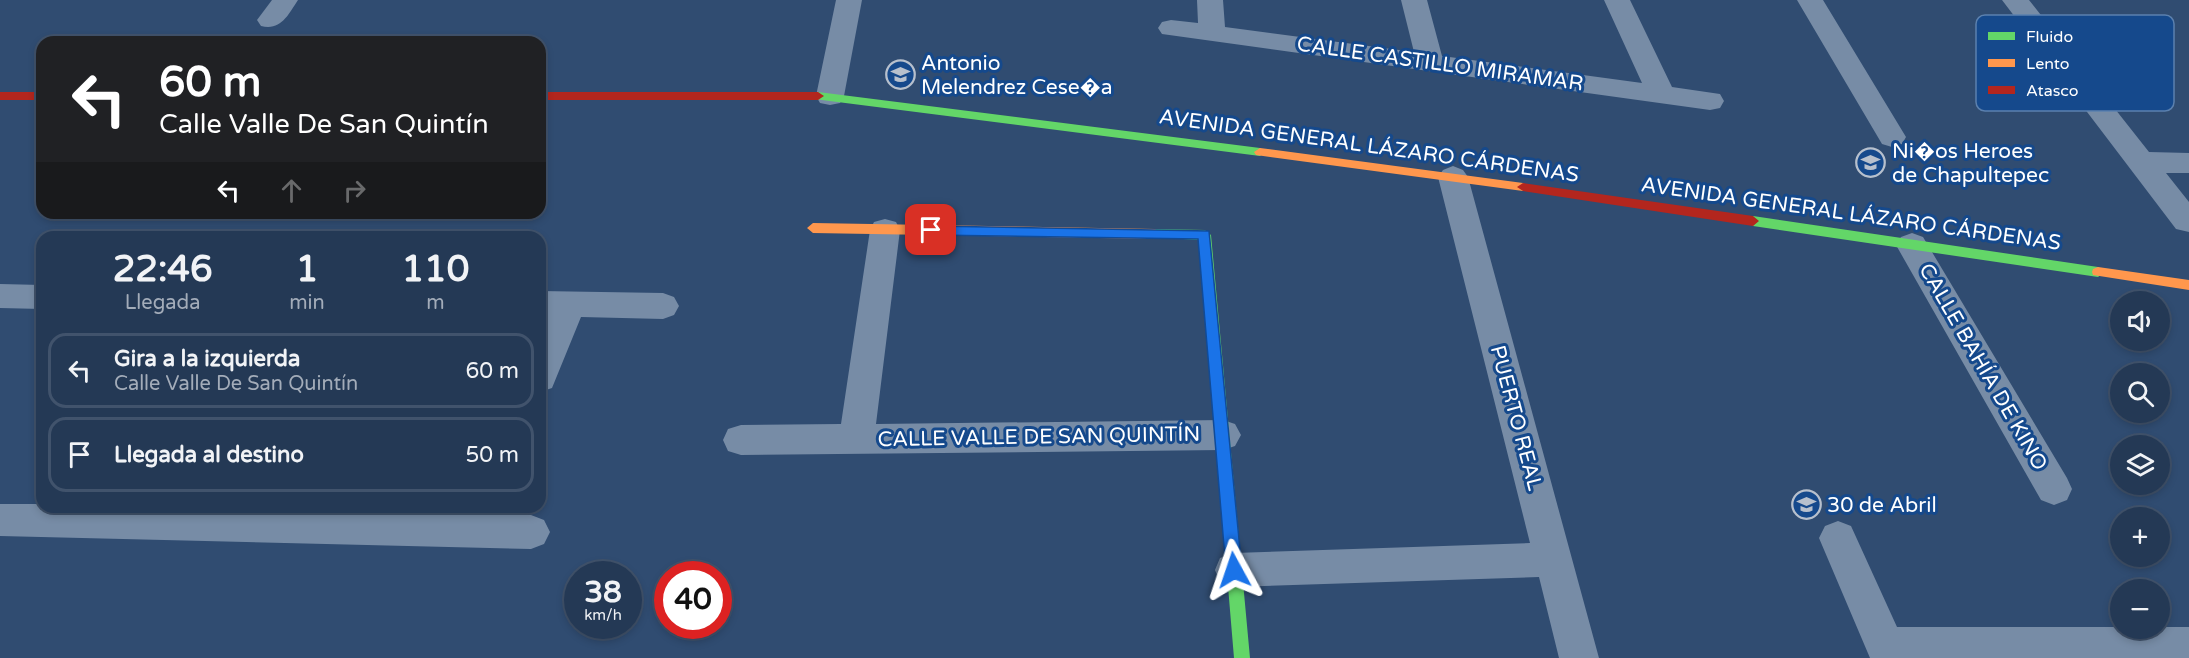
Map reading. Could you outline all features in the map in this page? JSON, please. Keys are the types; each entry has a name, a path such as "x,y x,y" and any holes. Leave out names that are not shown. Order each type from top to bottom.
{"street":[{"path":"830,96 849,0"},
{"path":"1210,0 1212,33"},
{"path":"1414,0 1430,63"},
{"path":"1617,0 1662,94"},
{"path":"1810,0 1892,137"},
{"path":"2015,0 2027,15"},
{"name":"CALLE CASTILLO MIRAMAR","path":"1170,28 1710,101"},
{"path":"0,96 36,96"},
{"name":"AVENIDA GENERAL LÁZARO CÁRDENAS","path":"546,96 830,96 1453,177 2189,285"},
{"path":"2101,111 2187,220"},
{"path":"2141,162 2189,163"},
{"name":"PUERTO REAL","path":"1453,177 1580,658"},
{"name":"CALLE VALLE DE SAN QUINTÍN","path":"813,228 1204,235 1242,658"},
{"name":"CALLE VALLE DE SAN QUINTÍN","path":"856,439 885,230"},
{"name":"CALLE BAHÍA DE KINO","path":"1912,245 2054,489"},
{"path":"0,296 36,297"},
{"path":"546,348 555,304 663,306"},
{"name":"CALLE VALLE DE SAN QUINTÍN","path":"741,440 1223,435"},
{"path":"0,520 482,519 531,532"},
{"path":"1838,538 1888,652 2189,646"},
{"path":"1234,570 1553,559"}],"traffic: fast":[{"path":"818,96 1260,152"},
{"path":"1753,221 2098,272"},
{"path":"1155,234 1205,235 1242,658"}],"traffic: slow":[{"path":"1260,152 1523,187"},
{"path":"813,228 1155,234"},
{"path":"2098,272 2189,285"}],"traffic: jam":[{"path":"0,96 36,96"},
{"path":"546,96 818,96"},
{"path":"1523,187 1753,221"}],"place":[{"name":"Antonio Melendrez Cese�a","path":"900,75"},
{"name":"Ni�os Heroes de Chapultepec","path":"1871,163"},
{"name":"30 de Abril","path":"1806,505"}],"route":[{"path":"931,230 1204,235 1234,570"}]}
